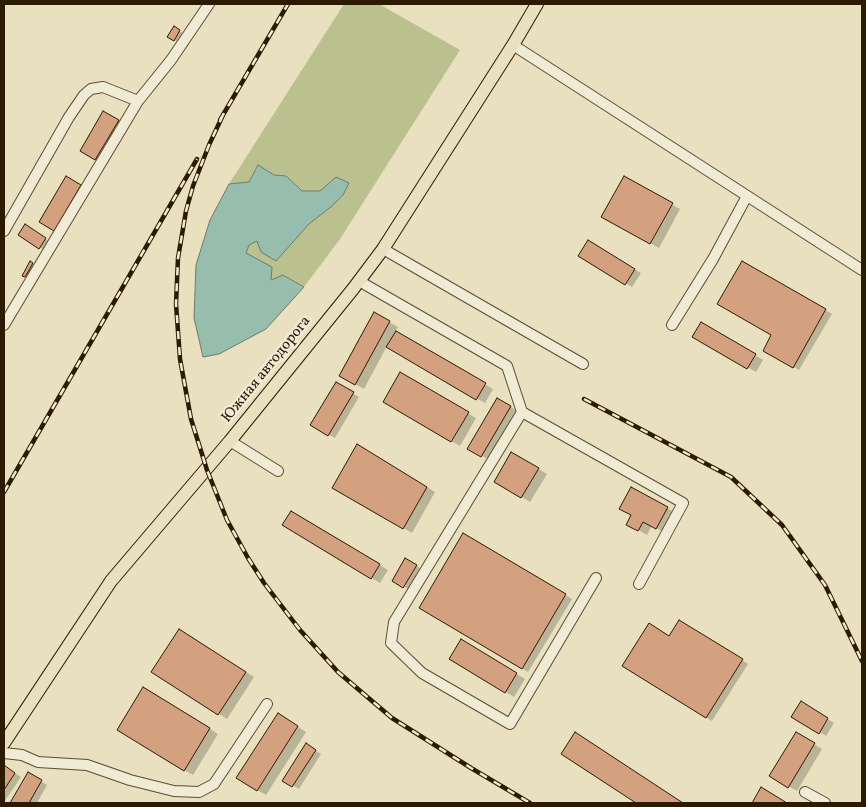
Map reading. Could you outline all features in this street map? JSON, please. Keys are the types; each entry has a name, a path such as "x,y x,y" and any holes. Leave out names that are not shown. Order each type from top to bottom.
{"main road":[{"name":"Южная автодорога","path":"4,743 111,581 230,441 383,249 537,4"}],"street":[{"path":"4,325 138,101 171,60 209,4"},
{"path":"513,45 862,270"},
{"path":"4,231 84,96 91,89 103,87 138,101"},
{"path":"672,325 713,259 747,196"},
{"path":"383,249 583,364"},
{"path":"359,281 507,366 522,412 683,503 639,584"},
{"path":"522,412 394,622 392,642 422,673 510,724 596,578"},
{"path":"230,441 278,471"},
{"path":"4,753 22,755 38,762 87,765 130,780 174,791 199,792 214,784 267,704"},
{"path":"805,792 825,803"}],"green space":[{"path":"344,4 379,4 460,50 340,239 304,287 284,275 271,280 254,257 246,253 249,245 257,240 276,260 309,224 343,195 349,183 320,191 302,191 286,176 274,175 258,165 249,182 229,184"}],"shaded area":[{"path":"258,165 274,175 286,176 302,191 320,191 336,177 349,183 343,195 309,224 276,261 261,252 257,241 249,245 246,253 272,267 271,280 283,275 304,287 266,329 219,354 203,357 194,318 196,265 210,220 229,184 249,182"}],"building":[{"path":"174,26 180,30 174,41 167,37"},
{"path":"103,111 119,120 95,160 80,151"},
{"path":"66,176 81,185 54,231 39,222"},
{"path":"624,176 673,203 650,244 601,217"},
{"path":"25,224 46,238 39,249 18,235"},
{"path":"588,240 635,269 625,285 578,256"},
{"path":"30,261 33,263 25,277 22,276"},
{"path":"742,261 826,309 793,368 763,351 771,335 717,304"},
{"path":"374,312 390,321 355,385 339,376"},
{"path":"701,322 756,354 747,369 692,337"},
{"path":"396,331 486,383 476,400 386,347"},
{"path":"400,372 469,412 451,442 383,402"},
{"path":"336,382 354,392 328,436 310,425"},
{"path":"497,398 511,406 481,457 467,449"},
{"path":"357,444 427,487 403,529 332,488"},
{"path":"511,452 539,468 521,498 494,482"},
{"path":"631,487 668,507 656,529 643,522 638,531 626,525 631,515 619,509"},
{"path":"291,511 380,564 371,579 282,525"},
{"path":"463,533 566,594 522,669 419,608"},
{"path":"405,558 417,565 403,588 392,581"},
{"path":"679,620 743,659 706,718 622,666 649,623 669,636"},
{"path":"179,629 246,672 218,715 151,672"},
{"path":"461,639 517,673 505,693 449,659"},
{"path":"143,687 210,728 184,771 117,730"},
{"path":"801,701 828,718 819,734 791,717"},
{"path":"278,713 298,726 257,791 236,778"},
{"path":"575,732 683,803 636,803 561,754"},
{"path":"796,732 815,743 788,788 769,776"},
{"path":"306,743 316,750 292,787 282,781"},
{"path":"4,765 15,773 4,790"},
{"path":"28,772 42,780 29,803 10,803"},
{"path":"761,787 787,803 752,803"}],"railway":[{"path":"220,120 288,4"},
{"path":"223,115 193,186 186,211 178,258 176,304 180,359 191,419 207,470 227,520 264,583 300,630 338,672 392,718 530,803"},
{"path":"4,492 197,159"},
{"path":"584,399 731,477 782,525 825,585 862,661"}]}
